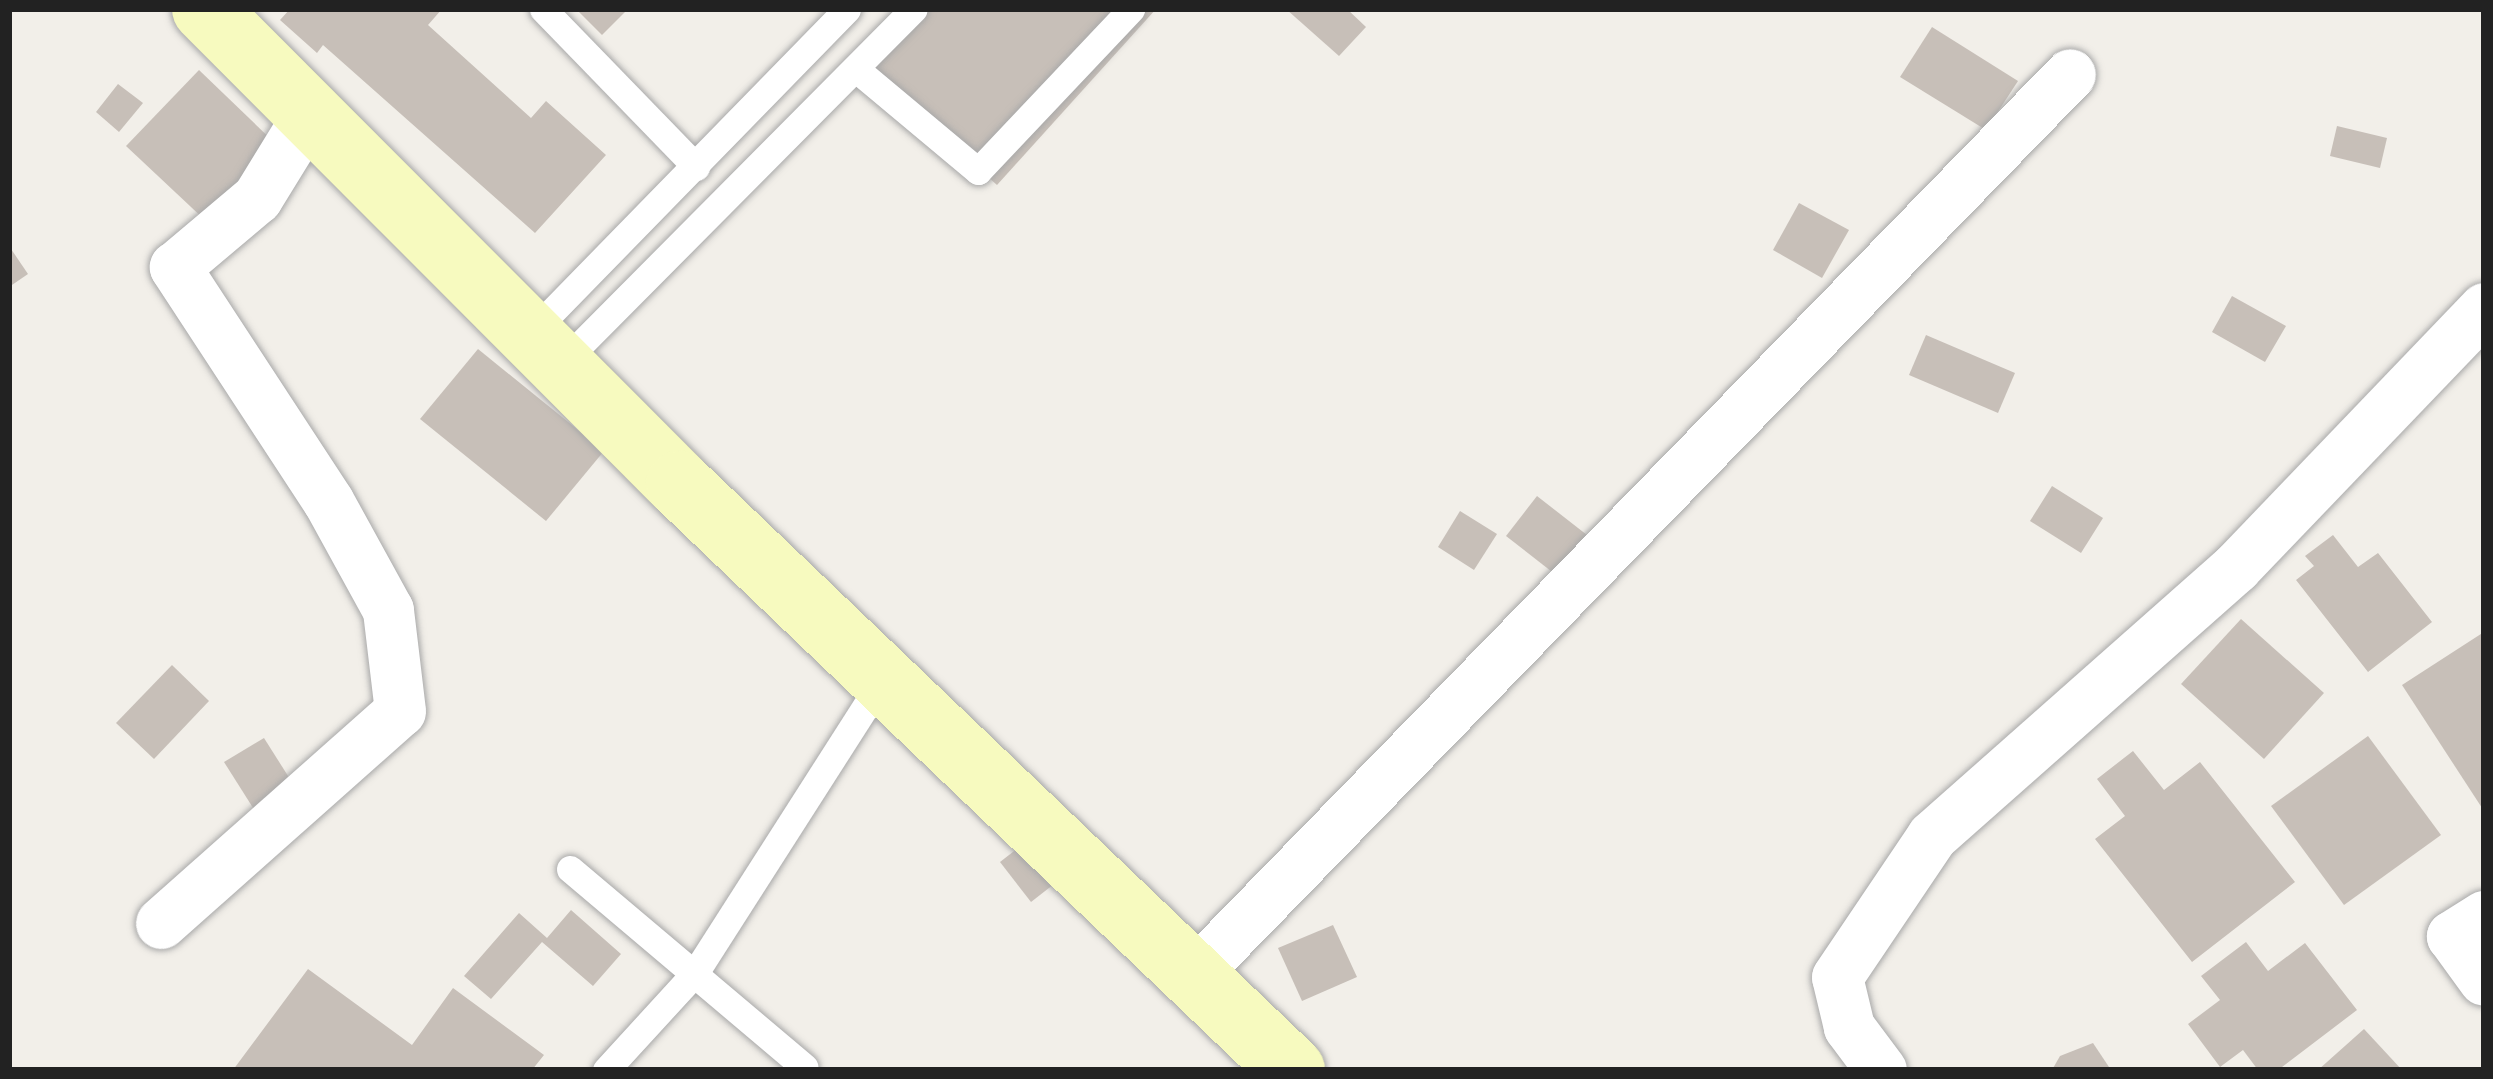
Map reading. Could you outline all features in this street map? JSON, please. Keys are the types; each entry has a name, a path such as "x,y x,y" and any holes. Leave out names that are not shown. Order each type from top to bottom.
{"street":[{"path":"205,9 883,679 1292,1070"},
{"path":"1193,975 2069,74"},
{"path":"161,923 400,711 388,610 328,501 175,266 257,199 310,112"},
{"path":"1881,1070 1849,1028 1838,977 1932,836 2236,567 2484,308"},
{"path":"2484,916 2452,936 2484,980"}],"lane":[{"path":"543,9 696,167"},
{"path":"547,347 696,167 847,9"},
{"path":"547,347 856,69 913,9"},
{"path":"856,69 978,171 1131,9"},
{"path":"606,1070 695,973 883,679"},
{"path":"570,869 804,1067"}],"building":[{"path":"290,9 442,9 428,25 531,118 546,101 606,155 535,233 323,45 317,53 280,20"},
{"path":"576,9 628,9 602,35"},
{"path":"923,9 1156,9 997,185 868,70"},
{"path":"1286,9 1347,9 1366,27 1339,56"},
{"path":"1932,27 2018,81 1986,130 1900,77"},
{"path":"199,70 279,147 207,222 126,146"},
{"path":"118,84 143,103 119,132 96,112"},
{"path":"2337,126 2387,138 2380,168 2330,156"},
{"path":"1799,203 1849,230 1822,278 1773,250"},
{"path":"9,246 28,274 9,287"},
{"path":"2232,296 2286,326 2265,362 2212,332"},
{"path":"1926,335 2015,373 1998,413 1909,375"},
{"path":"478,349 604,451 546,521 420,419"},
{"path":"2052,486 2103,518 2081,553 2030,521"},
{"path":"1537,496 1587,535 1556,575 1506,536"},
{"path":"1460,511 1497,534 1474,570 1438,547"},
{"path":"2333,535 2358,567 2378,553 2432,622 2368,672 2296,580 2314,566 2305,556"},
{"path":"2241,619 2324,693 2264,759 2181,684"},
{"path":"2484,632 2484,811 2402,685"},
{"path":"172,665 209,701 154,759 116,723"},
{"path":"2368,736 2441,835 2344,905 2271,806"},
{"path":"264,738 295,787 255,811 224,762"},
{"path":"2133,751 2164,790 2200,762 2295,882 2192,962 2095,839 2125,816 2097,779"},
{"path":"1041,830 1072,870 1031,902 1000,862"},
{"path":"571,910 621,954 593,986 542,942 491,999 464,976 519,913 547,938"},
{"path":"1333,925 1357,977 1302,1001 1278,948"},
{"path":"2246,942 2268,971 2305,943 2357,1010 2278,1070 2258,1070 2243,1050 2220,1067 2188,1024 2220,1000 2201,976"},
{"path":"308,969 412,1045 453,988 544,1055 532,1070 233,1070"},
{"path":"2364,1029 2402,1070 2318,1070"},
{"path":"2093,1043 2111,1070 2052,1070 2060,1056"}]}
